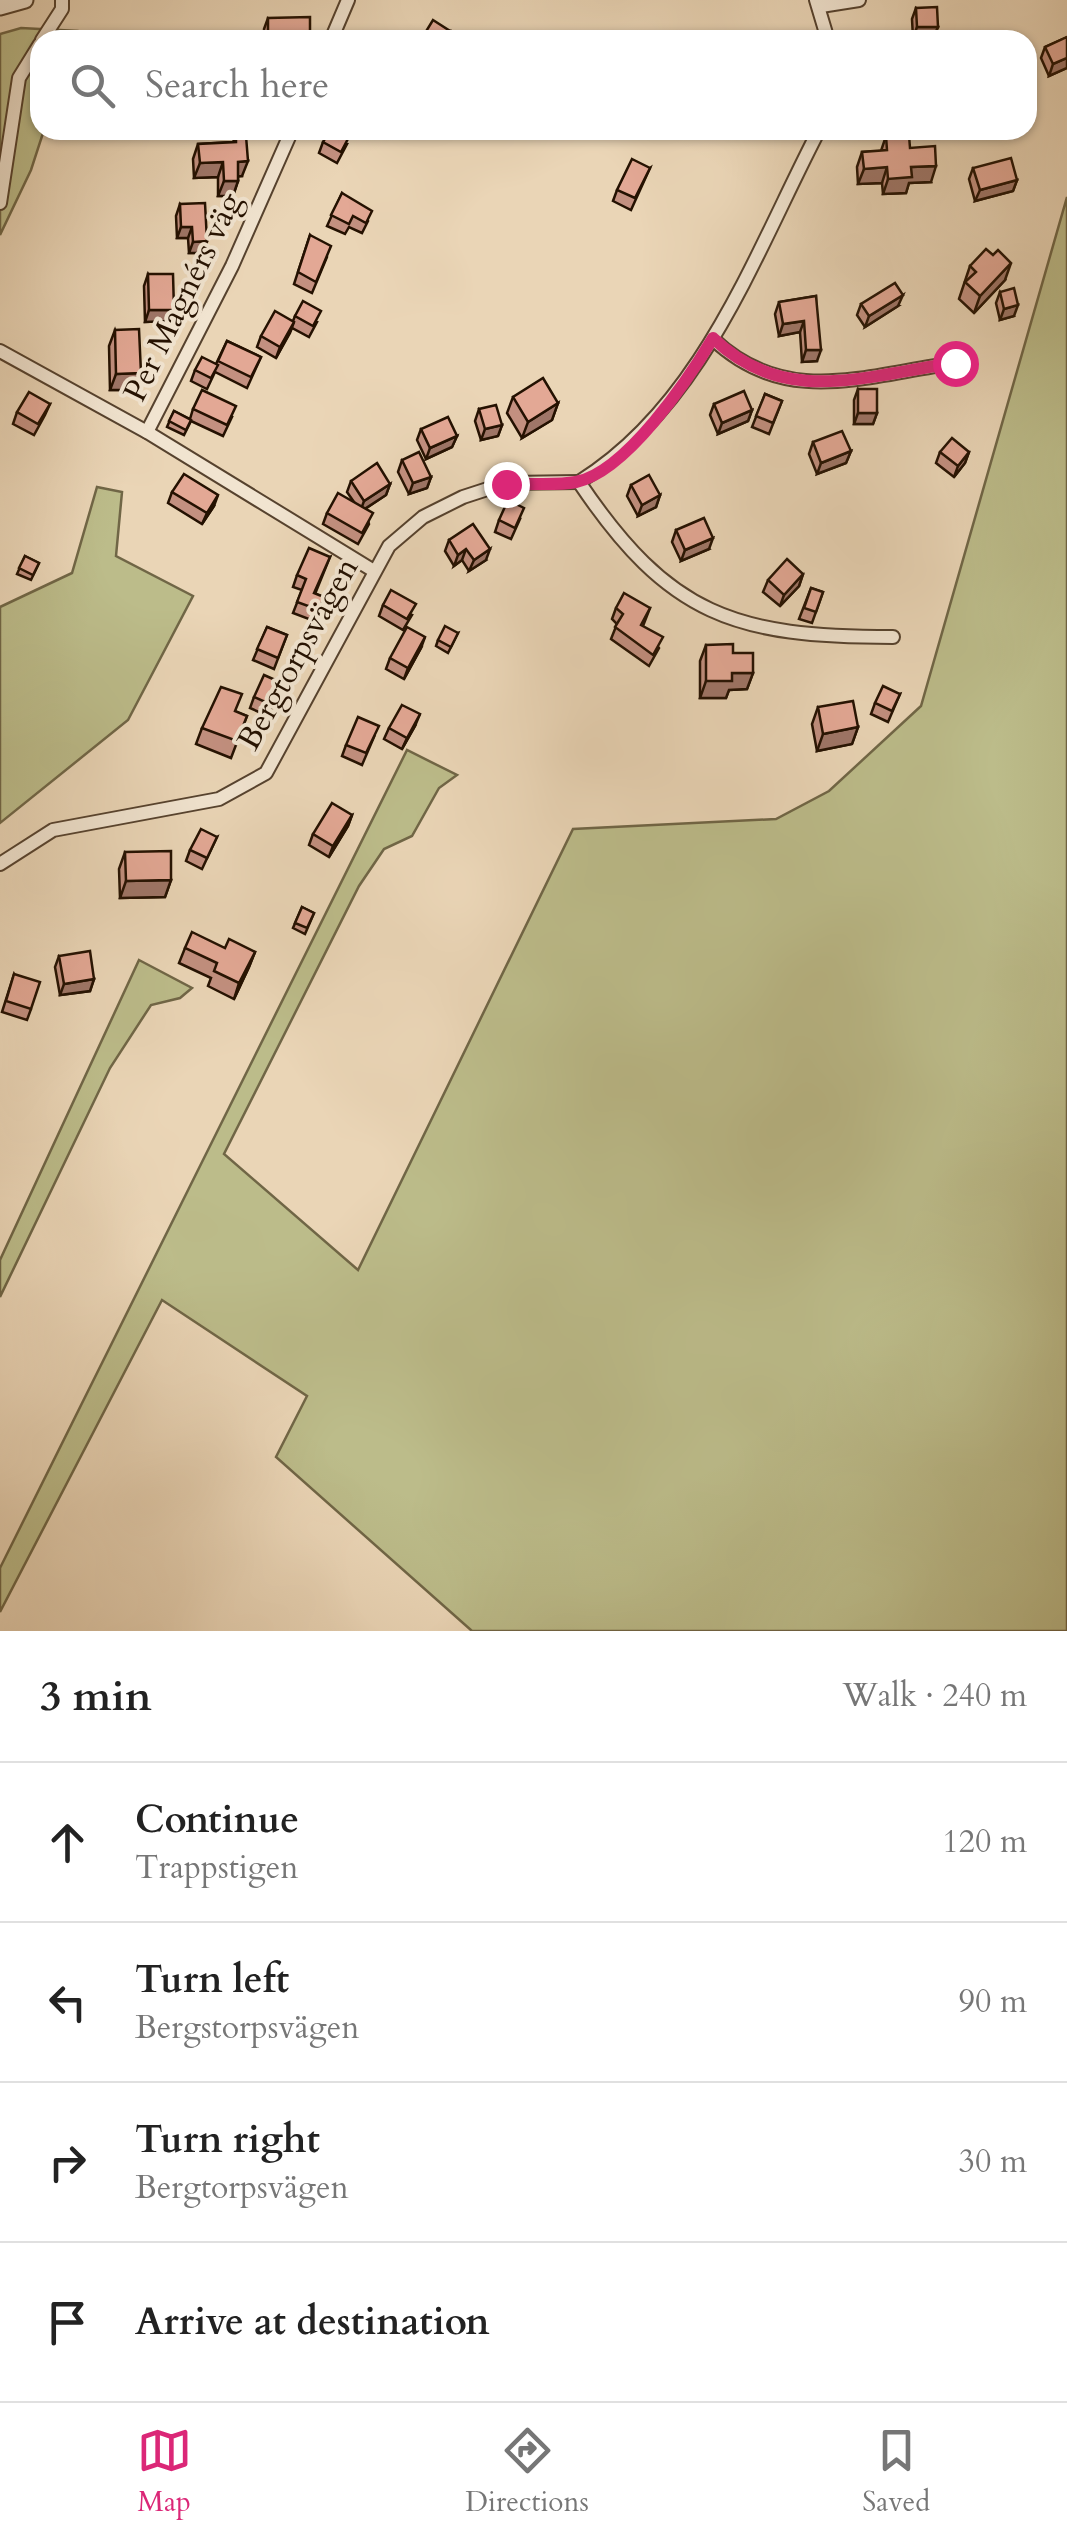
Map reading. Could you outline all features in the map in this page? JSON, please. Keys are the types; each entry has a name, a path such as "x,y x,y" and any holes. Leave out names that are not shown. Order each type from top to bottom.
{"street":[{"path":"0,7 24,0"},
{"path":"48,30 62,8 62,0"},
{"path":"334,30 348,0"},
{"path":"826,30 819,3 859,0"},
{"path":"0,203 19,78 30,60"},
{"name":"Per Magnérs väg","path":"147,432 232,266 288,140"},
{"path":"813,140 713,338 684,386 635,442 579,482 611,530 659,580 720,616 791,633 893,637"},
{"path":"713,338 738,362 762,374 802,384 955,363"},
{"name":"Per Magnérs väg","path":"0,351 147,432 374,571"},
{"name":"Bergtorpsvägen","path":"0,864 53,830 219,800 266,773 389,546 423,516 463,497 506,484 579,482"}],"green space":[{"path":"21,28 58,30 30,30 30,140 41,140 0,235 0,34"},
{"path":"1067,197 1067,1631 472,1631 276,1457 307,1396 162,1300 0,1612 0,1568 407,750 457,775 439,788 412,836 384,849 359,886 224,1154 358,1270 573,829 776,819 829,791 921,706"},
{"path":"97,487 122,492 116,556 193,596 128,720 0,823 0,607 72,573"},
{"path":"139,960 192,988 180,998 151,1005 110,1068 0,1297 0,1260"}],"building":[{"path":"937,7 938,27 917,27 916,8"},
{"path":"310,17 310,30 268,30 268,18"},
{"path":"433,20 448,30 427,30"},
{"path":"1067,37 1067,58 1053,64 1045,47"},
{"path":"246,140 248,161 238,162 238,181 224,181 223,162 200,163 198,144"},
{"path":"324,140 347,140 341,152"},
{"path":"886,140 909,140 910,148 935,146 936,166 911,167 912,177 888,179 887,167 864,169 862,152 887,150"},
{"path":"1011,158 1017,180 980,190 973,168"},
{"path":"632,159 650,168 635,198 617,190"},
{"path":"342,193 372,211 366,223 353,216 349,224 331,215"},
{"path":"205,203 207,241 193,242 192,227 181,227 180,204"},
{"path":"310,235 331,246 316,282 298,272"},
{"path":"986,249 993,255 998,250 1011,263 980,296 965,282 976,272 970,266"},
{"path":"148,274 173,274 174,310 149,310"},
{"path":"895,283 903,295 869,316 861,304"},
{"path":"1014,288 1018,305 1004,309 1000,292"},
{"path":"816,296 821,350 806,350 804,321 783,324 779,302"},
{"path":"303,301 321,311 313,326 295,316"},
{"path":"275,311 294,322 280,347 261,336"},
{"path":"139,329 141,373 116,374 115,330"},
{"path":"227,341 261,357 251,377 218,361"},
{"path":"202,357 218,365 211,378 195,370"},
{"path":"543,378 558,403 528,422 513,397"},
{"path":"858,389 877,389 877,413 858,413"},
{"path":"202,390 236,406 227,425 193,409"},
{"path":"744,391 752,410 722,423 714,404"},
{"path":"29,392 50,404 38,424 17,412"},
{"path":"765,394 782,401 773,423 756,416"},
{"path":"496,405 502,425 485,429 479,409"},
{"path":"174,411 191,420 186,430 169,421"},
{"path":"448,417 457,436 430,448 421,429"},
{"path":"842,431 851,451 821,463 813,442"},
{"path":"952,438 969,452 958,466 940,452"},
{"path":"419,452 431,477 413,483 402,460"},
{"path":"377,463 390,484 364,501 351,481"},
{"path":"184,474 218,495 207,513 172,492"},
{"path":"649,475 660,495 642,505 631,485"},
{"path":"338,493 373,513 362,533 327,513"},
{"path":"508,500 524,508 515,528 499,520"},
{"path":"704,518 713,538 685,550 676,530"},
{"path":"473,524 490,549 474,560 466,549 458,555 449,540"},
{"path":"309,548 330,557 314,593 324,597 319,610 297,602 306,579 297,575"},
{"path":"25,556 39,563 33,575 19,568"},
{"path":"787,559 803,574 784,595 768,580"},
{"path":"811,588 823,592 816,612 804,608"},
{"path":"391,590 416,604 407,619 383,605"},
{"path":"624,593 650,608 641,625 663,637 653,655 615,627 623,614 616,608"},
{"path":"445,626 458,633 451,647 438,640"},
{"path":"267,627 287,635 278,658 257,649"},
{"path":"407,627 425,637 408,668 390,658"},
{"path":"733,644 733,653 753,653 753,673 732,673 732,681 706,681 706,645"},
{"path":"264,675 282,683 272,705 254,697"},
{"path":"883,686 900,694 892,711 875,703"},
{"path":"221,687 242,694 235,711 247,716 237,741 202,728"},
{"path":"853,701 858,727 823,734 818,707"},
{"path":"402,705 420,714 407,738 389,728"},
{"path":"358,717 379,726 366,753 346,745"},
{"path":"332,803 352,815 333,846 313,834"},
{"path":"201,829 217,837 207,858 190,850"},
{"path":"171,851 171,880 126,881 125,852"},
{"path":"302,907 314,913 307,928 295,923"},
{"path":"192,932 225,948 229,939 255,952 239,983 214,971 217,963 185,948"},
{"path":"90,951 94,979 64,984 59,956"},
{"path":"14,974 40,982 31,1009 6,1001"}],"route":[{"path":"506,484 579,482 608,464 635,442 684,386 713,338 738,362 762,374 802,384 955,363"}]}
